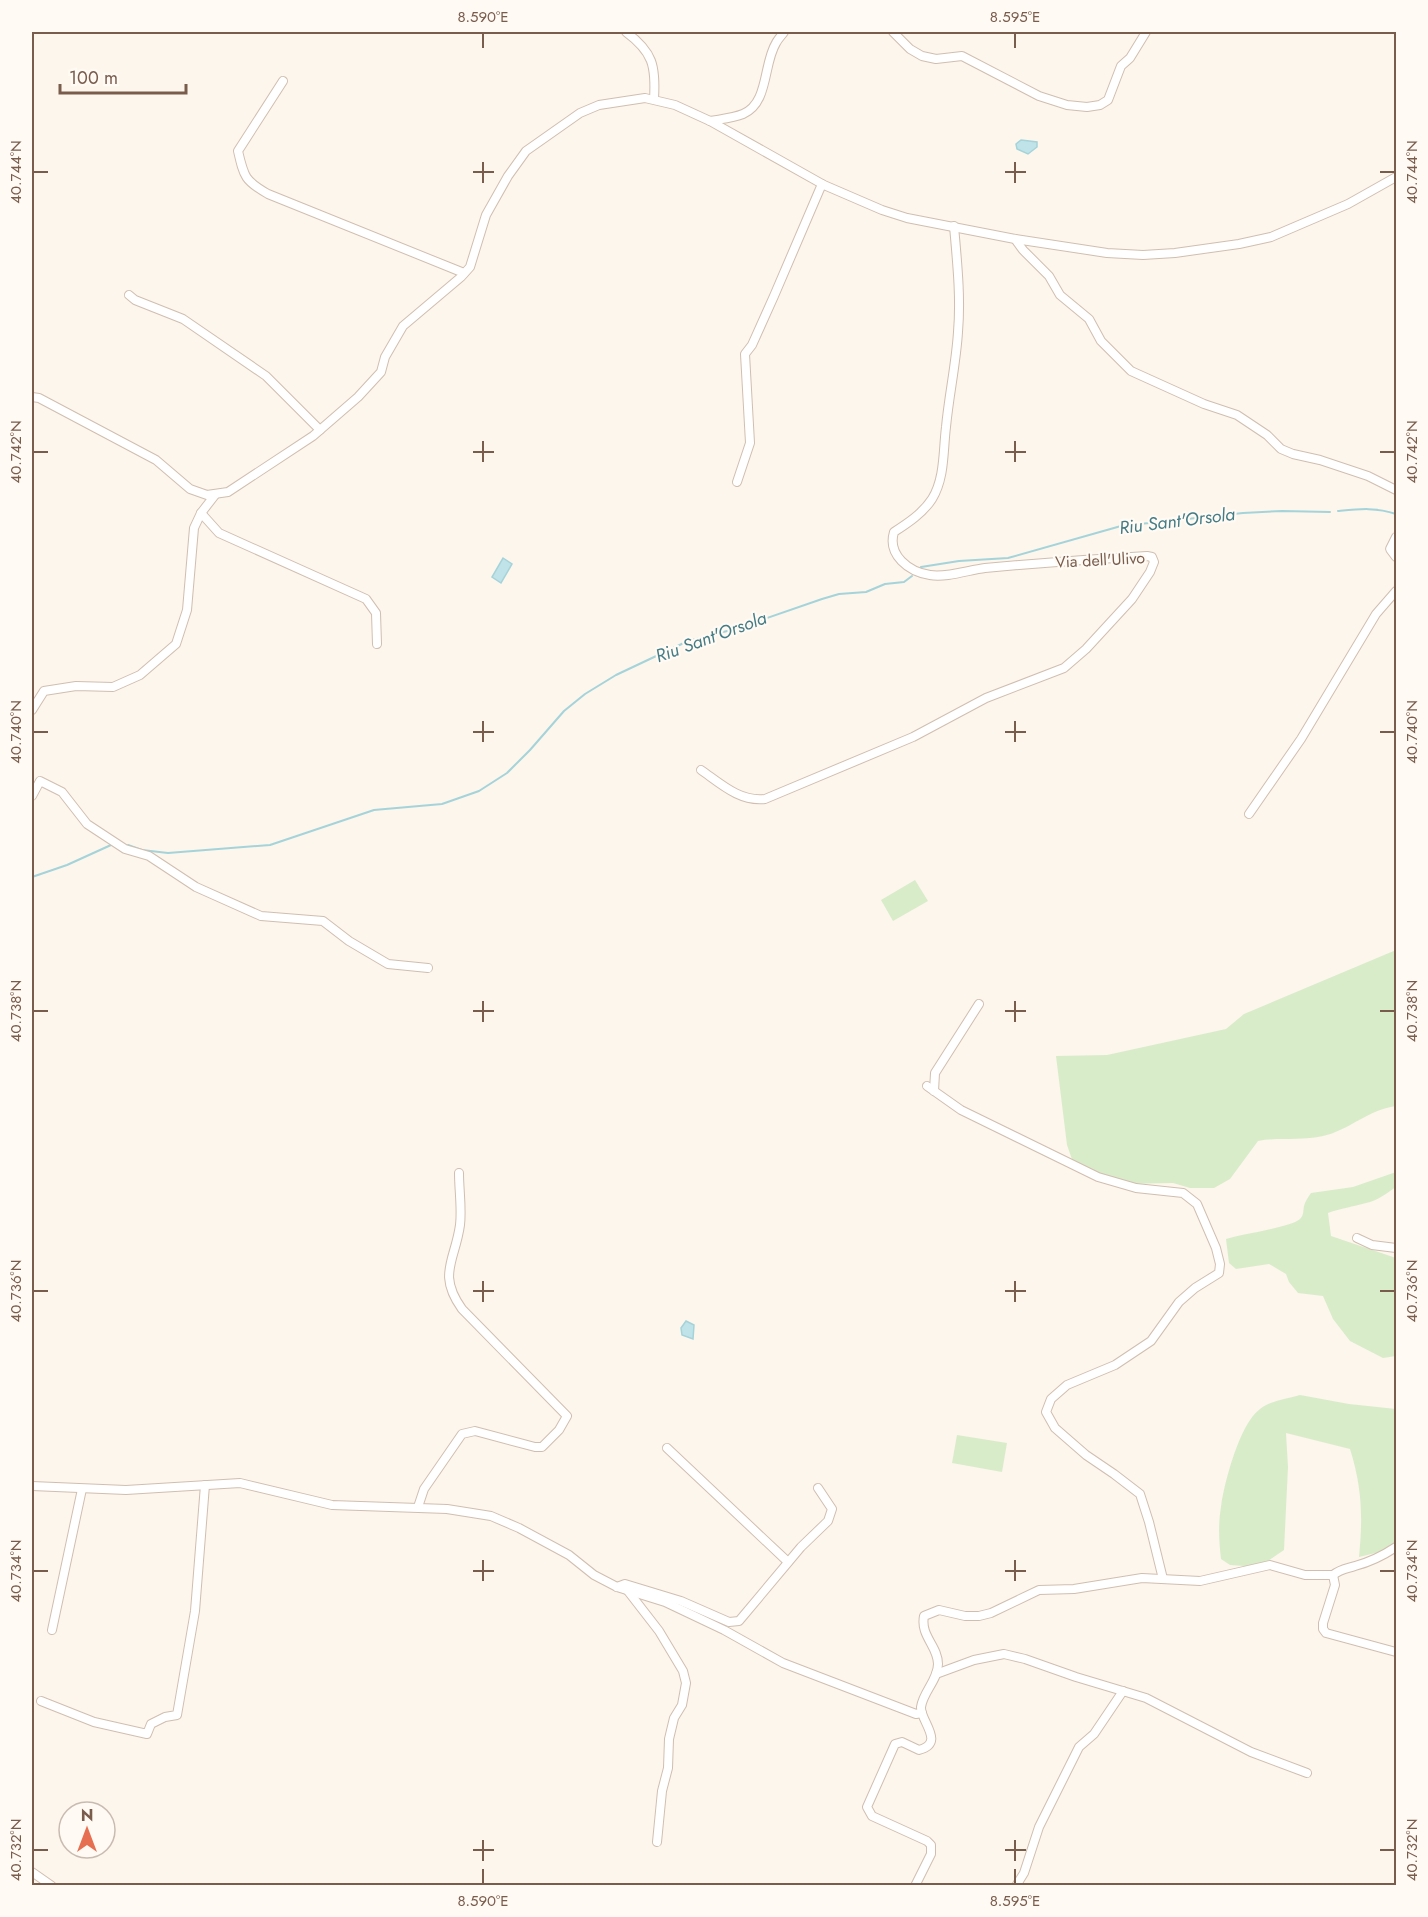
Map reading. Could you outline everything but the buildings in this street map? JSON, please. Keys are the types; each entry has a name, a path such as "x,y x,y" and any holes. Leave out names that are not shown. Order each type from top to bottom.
{"street":[{"path":"626,32 641,43 651,61 655,78 654,99"},
{"path":"710,121 744,114 751,109 762,93 775,44 784,32"},
{"path":"893,32 910,49 922,56 936,59 962,56 1039,96 1067,105 1087,107 1100,105 1108,100 1121,66 1130,58 1146,32"},
{"path":"283,81 238,151 242,168 250,184 268,195 464,273"},
{"path":"32,397 39,398 156,460 190,489 207,495 228,492 320,430 358,397 381,372 386,357 403,326 470,267 486,215 508,176 526,151 588,108 636,99 654,99 675,105 710,121 822,184 882,210 907,218 1015,239 1107,253 1143,255 1239,244 1271,237 1348,204 1396,177"},
{"path":"737,482 750,443 745,354 752,345 822,184"},
{"name":"Via dell'Ulivo","path":"701,770 743,797 753,800 765,799 913,737 986,698 1064,668 1086,649 1132,599 1150,572 1154,562 1152,557 1146,556 993,568 940,575 928,575 898,559 893,548 894,532 917,515 932,498 940,479 959,330 954,226"},
{"path":"1015,239 1049,276 1060,295 1089,319 1101,341 1131,371 1204,404 1237,415 1267,435 1281,449 1368,476 1396,490"},
{"path":"129,295 135,300 183,319 266,376 320,430"},
{"path":"32,710 44,691 76,686 113,687 140,675 176,644 187,610 194,528 201,513 215,495"},
{"path":"201,513 219,533 366,599 376,613 377,644"},
{"path":"1396,537 1390,549 1396,557"},
{"path":"1249,814 1301,739 1376,614 1396,591"},
{"path":"32,796 40,781 62,792 87,824 125,849 148,856 196,887 261,916 323,921 349,941 388,964 428,968"},
{"path":"979,1004 935,1073 931,1088 961,1110 1098,1177 1136,1188 1183,1193 1197,1204 1216,1248 1220,1264 1219,1273 1195,1288 1179,1302 1151,1341 1115,1365 1067,1385 1051,1399 1046,1412 1055,1428 1086,1455 1140,1494 1163,1579"},
{"path":"418,1507 424,1489 462,1434 475,1431 542,1447 559,1430 567,1416 462,1309 453,1296 450,1288 449,1265 460,1225 459,1173"},
{"path":"1357,1238 1372,1245 1396,1248"},
{"path":"667,1448 788,1563"},
{"path":"32,1486 126,1490 240,1483 332,1505 447,1509 491,1516 519,1528 569,1556 594,1575 617,1587 665,1602 789,1665 916,1714 922,1713"},
{"path":"41,1701 94,1722 147,1734 151,1724 165,1717 177,1715 195,1611 205,1485"},
{"path":"52,1630 82,1488"},
{"path":"617,1587 625,1584 681,1601 729,1622 739,1621 788,1563 828,1521 832,1513 830,1504 818,1488"},
{"path":"915,1886 931,1854 931,1845 927,1841 872,1816 867,1807 895,1744 902,1742 919,1750 930,1744 931,1735 922,1713 923,1702 938,1665 937,1656 923,1631 924,1617 929,1613 946,1610 965,1616 979,1616 991,1613 1039,1590 1074,1589 1142,1578 1200,1581 1270,1565 1305,1575 1333,1575 1343,1568 1353,1567 1396,1547"},
{"path":"1333,1575 1335,1585 1323,1623 1326,1633 1396,1652"},
{"path":"627,1590 659,1631 683,1671 686,1683 682,1706 674,1718 669,1739 668,1768 662,1791 657,1842"},
{"path":"936,1674 974,1660 1004,1654 1025,1659 1146,1698 1251,1752 1307,1773"},
{"path":"1016,1886 1024,1873 1039,1827 1079,1747 1094,1734 1123,1691"},
{"path":"32,1872 52,1886"}],"green space":[{"path":"915,880 928,901 893,921 881,900"},
{"path":"1396,950 1396,1106 1376,1112 1323,1136 1258,1141 1230,1179 1214,1188 1190,1188 1173,1183 1122,1184 1074,1165 1067,1145 1056,1056 1107,1055 1226,1029 1244,1014"},
{"path":"1396,1172 1396,1187 1382,1196 1370,1202 1328,1213 1331,1236 1396,1258 1396,1356 1383,1358 1350,1341 1333,1319 1323,1296 1298,1293 1286,1274 1269,1264 1236,1269 1229,1263 1226,1239 1295,1222 1302,1216 1304,1204 1311,1193 1353,1187"},
{"path":"1300,1395 1349,1404 1396,1409 1396,1548 1359,1557 1360,1502 1357,1476 1350,1449 1286,1433 1288,1467 1284,1550 1259,1567 1230,1565 1221,1559 1219,1520 1234,1454 1246,1427 1260,1409 1274,1402"},
{"path":"957,1435 1007,1443 1002,1472 952,1463"}],"water":[{"path":"1021,140 1037,142 1037,147 1028,154 1017,149 1016,144"},
{"path":"503,558 512,564 501,583 492,577"},
{"path":"686,1321 694,1325 693,1339 682,1335 681,1328"}],"waterway":[{"name":"Riu Sant'Orsola","path":"1338,511 1374,509 1396,514"},
{"name":"Riu Sant'Orsola","path":"921,567 959,561 1008,558 1121,526 1243,513 1330,512"},
{"name":"Riu Sant'Orsola","path":"128,845 142,850 168,853 270,845 374,810 442,804 479,791 507,773 564,711 585,694 616,675 688,641 735,629 839,594 866,592 885,584 904,582 912,576"},
{"name":"Riu Sant'Orsola","path":"32,877 67,865 111,845"}]}
